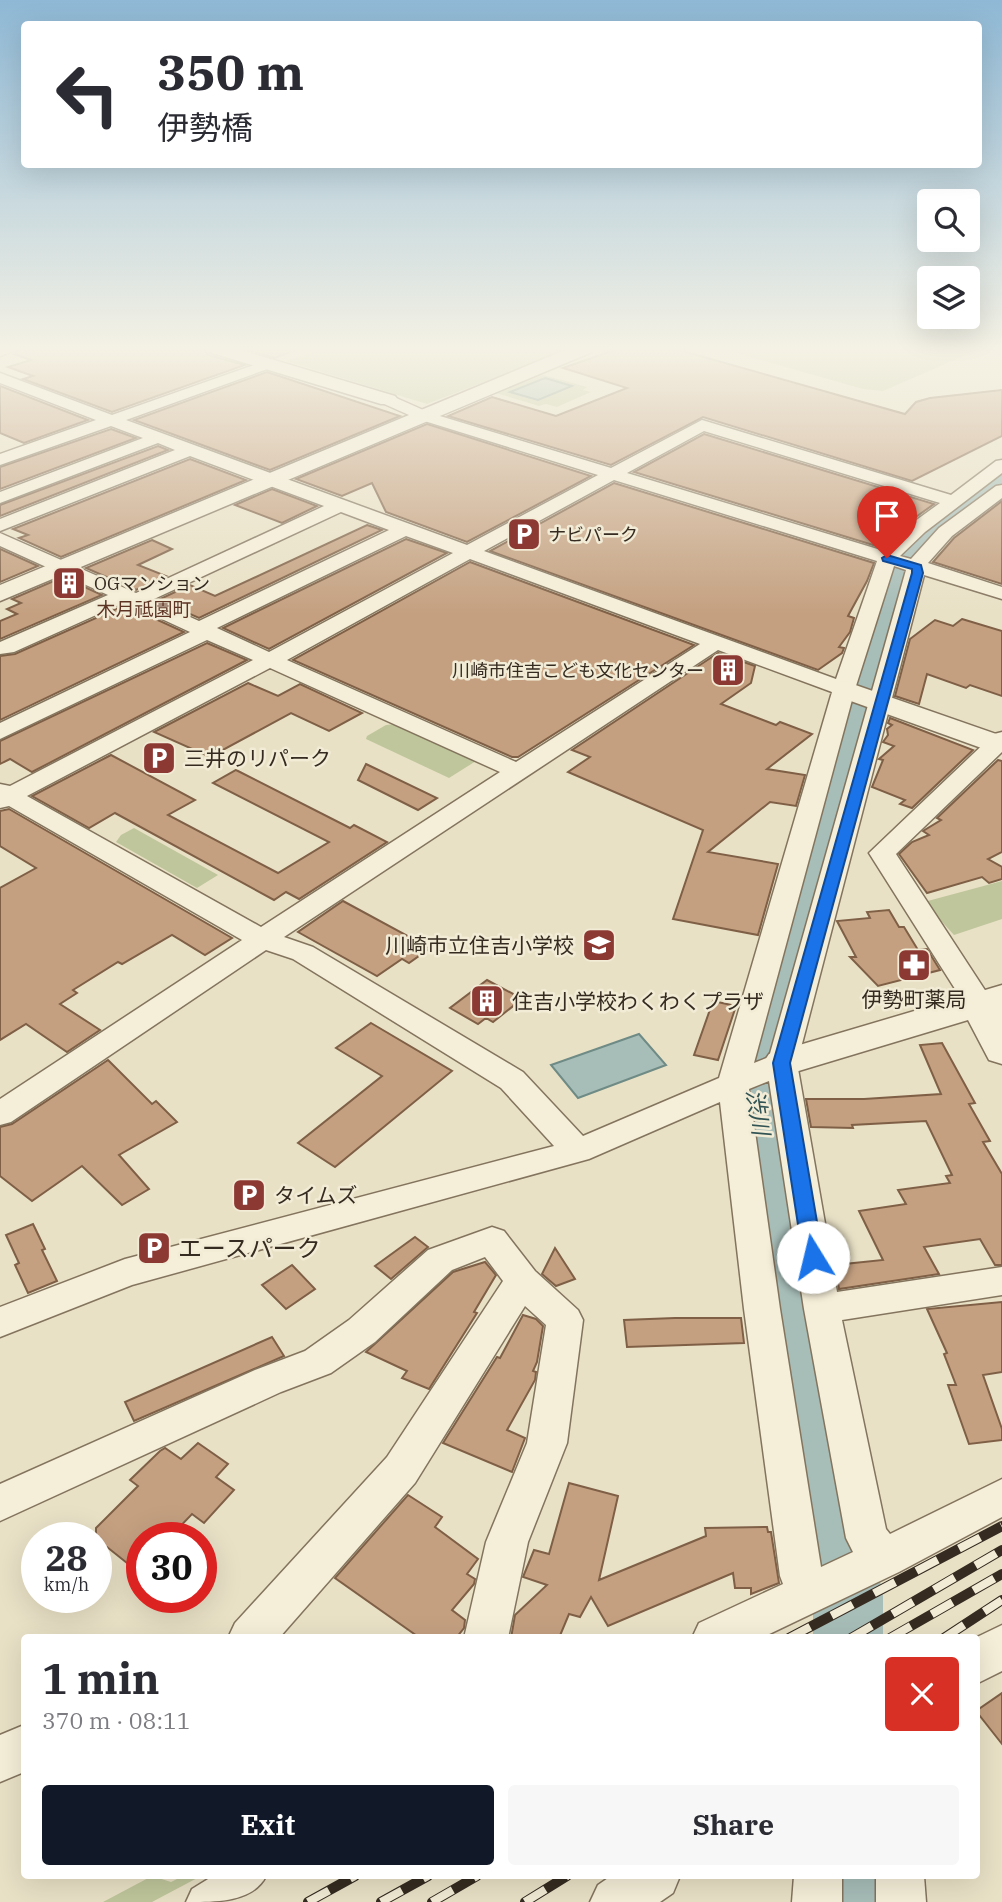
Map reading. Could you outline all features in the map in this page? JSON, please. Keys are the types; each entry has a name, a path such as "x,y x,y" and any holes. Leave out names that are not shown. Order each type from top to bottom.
{"street":[{"path":"0,460 64,437"},
{"path":"154,437 844,689 1000,743 882,853 990,1000 1002,1051"},
{"path":"0,594 374,437"},
{"path":"492,437 1002,593"},
{"path":"3,796 270,660 681,437"},
{"path":"741,437 952,501"},
{"path":"0,498 157,438"},
{"path":"0,525 189,450"},
{"path":"812,1592 802,1576 762,1310 733,1082 844,689 887,558 918,528 1002,465"},
{"path":"884,1558 867,1538 821,1309 782,1063 917,568 926,551 938,539 1002,490"},
{"path":"0,648 7,648 131,598 341,505"},
{"path":"0,732 407,528"},
{"path":"0,539 517,771"},
{"path":"0,1114 261,939 717,642"},
{"path":"3,796 261,939 303,953 512,1080 578,1151"},
{"path":"0,1322 125,1273 578,1151 782,1063 990,1000"},
{"path":"0,1503 268,1381 318,1362 362,1331 440,1261 492,1240 522,1281 565,1321 547,1443 507,1542 487,1634"},
{"path":"254,1634 401,1470 522,1281"},
{"path":"821,1309 1002,1281"},
{"path":"723,1634 884,1558 1002,1497"},
{"path":"980,1660 1002,1646"},
{"path":"0,1759 21,1749"},
{"path":"205,1902 243,1879"},
{"path":"615,1902 651,1879"},
{"path":"817,1902 818,1879"},
{"path":"900,1879 901,1902"}],"green space":[{"path":"395,724 476,761 449,778 366,739 386,725"},
{"path":"134,828 218,875 197,888 116,842 121,835"},
{"path":"1002,881 1002,919 954,935 924,902"},
{"path":"146,1879 171,1882 177,1879 195,1879 152,1902 103,1902"}],"water":[{"path":"639,1034 666,1065 578,1098 551,1065"}],"building":[{"path":"9,437 41,437 24,443"},
{"path":"88,437 136,438 0,489 0,467"},
{"path":"180,437 350,437 270,470"},
{"path":"397,437 467,437 591,476 467,542 386,512 372,483 342,496 296,479"},
{"path":"517,437 665,437 611,465"},
{"path":"699,437 713,437 934,504 909,522 883,548 634,472"},
{"path":"768,437 1000,437 912,481"},
{"path":"158,446 168,450 0,516 0,505"},
{"path":"190,459 246,480 61,557 19,538 28,535 13,529"},
{"path":"614,483 874,563 848,616 854,618 850,632 839,647 844,648 842,653 818,670 490,551"},
{"path":"272,489 317,506 282,523 235,505"},
{"path":"1002,501 1002,584 933,562 954,538"},
{"path":"367,525 382,530 199,618 158,600 190,585 215,596"},
{"path":"406,539 447,553 269,649 223,628"},
{"path":"152,540 172,549 138,565 166,576 136,590 86,568"},
{"path":"0,549 38,566 0,582"},
{"path":"470,562 694,645 518,757 512,757 293,660"},
{"path":"63,577 102,595 0,639 0,621 17,614 7,609 21,603 12,599"},
{"path":"125,605 184,632 0,720 0,656 15,654"},
{"path":"962,619 1002,631 1002,696 970,685 966,688 927,674 919,704 895,696 910,639 935,620 953,626"},
{"path":"207,643 247,660 32,772 10,759 0,764 0,741"},
{"path":"718,653 755,666 751,683 721,704 776,725 780,722 812,734 767,769 805,775 796,806 770,802 708,852 778,864 758,935 673,919 703,830 568,772 590,757 572,750"},
{"path":"248,683 278,696 300,684 362,713 329,731 291,713 210,757 154,732"},
{"path":"890,718 973,750 912,808 900,804 905,800 872,787 883,760 879,759 894,746 883,742 888,735 887,729 892,725 888,723"},
{"path":"111,755 195,800 168,815 278,873 329,842 213,783 236,770 350,828 354,825 387,842 299,899 286,892 274,900 115,813 89,828 32,796"},
{"path":"998,760 1002,761 1002,852 988,859 1002,867 1002,879 989,883 982,877 927,893 899,854 912,842 929,835 923,831 941,820 937,818"},
{"path":"366,764 437,798 418,810 358,780"},
{"path":"9,809 232,938 205,955 172,935 122,964 118,962 73,990 77,993 60,1004 100,1030 67,1052 26,1024 0,1040 0,888 36,868 0,846 0,811"},
{"path":"343,901 430,948 409,963 402,959 377,976 298,932"},
{"path":"889,910 899,927 904,927 918,950 927,949 940,970 878,986 850,957 856,957 837,921 870,918 867,912"},
{"name":"住吉小学校わくわくプラザ","path":"487,980 517,996 512,1000 517,1003 493,1022 486,1018 478,1024 450,1008"},
{"path":"713,1001 736,1006 718,1060 694,1055"},
{"path":"371,1023 452,1071 335,1167 298,1143 382,1076 336,1048"},
{"path":"942,1043 975,1103 969,1104 990,1141 983,1142 1002,1174 1002,1265 995,1265 980,1239 924,1247 939,1274 839,1289 835,1265 883,1260 859,1211 906,1204 898,1190 950,1183 946,1176 952,1175 926,1121 852,1125 853,1128 811,1127 806,1099 864,1099 941,1094 920,1045"},
{"path":"108,1060 152,1104 156,1101 177,1122 119,1155 149,1189 122,1205 82,1166 32,1201 0,1176 0,1127 12,1124"},
{"path":"33,1224 57,1281 28,1293 15,1265 19,1263 6,1235"},
{"path":"415,1237 428,1247 391,1279 375,1266"},
{"path":"555,1248 575,1279 556,1286 542,1274"},
{"path":"485,1262 496,1275 474,1312 477,1313 429,1389 402,1378 407,1371 366,1352 453,1272"},
{"path":"292,1265 315,1289 286,1309 262,1285"},
{"path":"1002,1302 1002,1372 983,1375 1002,1429 1002,1440 969,1444 948,1385 956,1385 944,1354 947,1353 927,1309"},
{"path":"523,1315 536,1319 543,1326 533,1371 536,1372 535,1380 507,1430 525,1438 512,1472 443,1443 497,1357 500,1358"},
{"path":"741,1318 744,1343 627,1347 624,1320"},
{"path":"272,1337 284,1356 134,1421 125,1402"},
{"path":"198,1443 228,1464 216,1477 234,1490 205,1522 192,1514 184,1522 126,1522 126,1562 112,1551 112,1522 102,1522 138,1486 130,1480 160,1451 165,1448 181,1459"},
{"path":"569,1483 618,1496 599,1580 706,1536 705,1528 767,1527 768,1532 771,1532 779,1583 751,1594 751,1588 735,1588 733,1573 608,1626 591,1597 580,1617 569,1614 561,1634 512,1634 515,1615 547,1585 523,1577 534,1550 549,1554"},
{"path":"408,1495 442,1517 435,1527 478,1559 467,1574 475,1579 474,1584 452,1610 465,1620 464,1628 459,1634 414,1634 335,1578"},
{"path":"1002,1693 1002,1744 980,1716 980,1708"}],"waterway":[{"name":"渋川","path":"848,1634 848,1596 753,1085 755,1066 903,562 928,531 1002,477"},
{"name":"渋川","path":"849,1879 849,1902"}],"railway":[{"path":"797,1634 1002,1526"},
{"path":"858,1634 1002,1550"},
{"path":"897,1634 1002,1574"},
{"path":"950,1634 1002,1600"},
{"path":"308,1902 350,1879"},
{"path":"381,1902 423,1879"},
{"path":"432,1902 472,1879"},
{"path":"525,1902 562,1879"}],"place":[{"name":"ナビパーク","path":"524,534"},
{"name":"OGマンション","path":"69,583"},
{"name":"川崎市住吉こども文化センター","path":"728,670"},
{"name":"三井のリパーク","path":"159,758"},
{"name":"川崎市立住吉小学校","path":"599,945"},
{"name":"伊勢町薬局","path":"914,965"},
{"name":"住吉小学校わくわくプラザ","path":"487,1001"},
{"name":"タイムズ","path":"249,1195"},
{"name":"エースパーク","path":"154,1248"}],"district":[{"name":"木月祗園町","path":"144,609"}],"route":[{"path":"813,1257 782,1063 918,573 917,568 887,558"}]}
